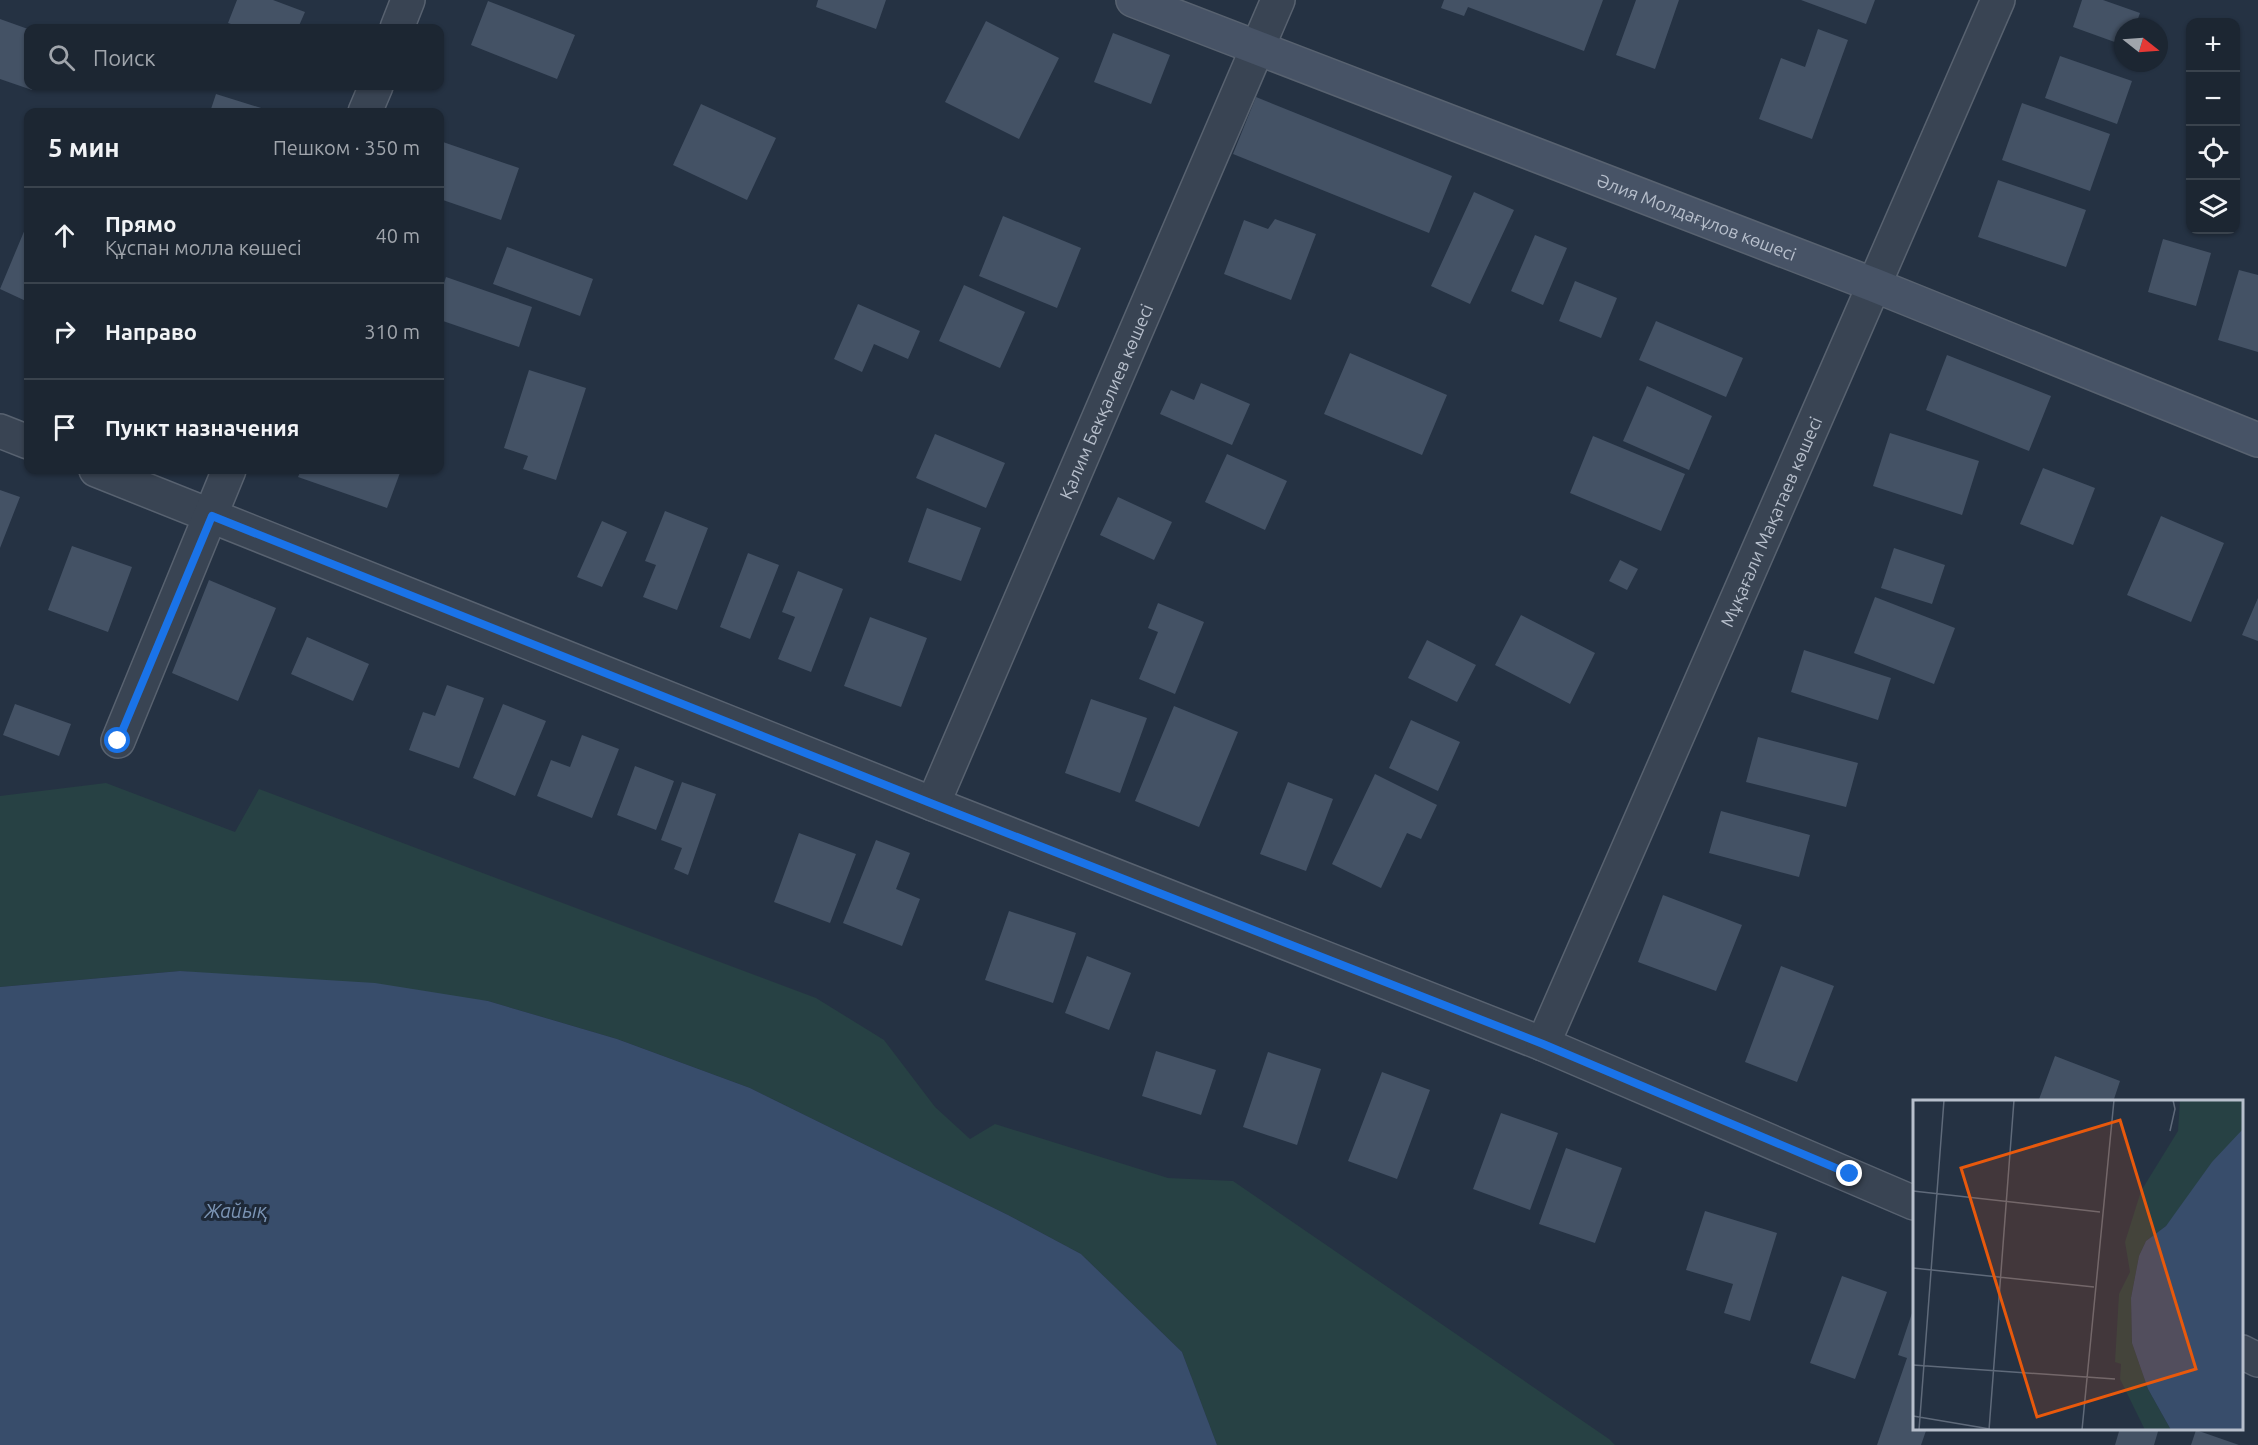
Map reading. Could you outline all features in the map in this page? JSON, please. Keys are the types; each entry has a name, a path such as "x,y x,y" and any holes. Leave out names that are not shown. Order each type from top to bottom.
{"main road":[{"name":"Әлия Молдағұлов көшесі","path":"1133,0 1874,285 2258,441"}],"street":[{"path":"399,24 408,0"},
{"name":"Қалим Бекқалиев көшесі","path":"933,804 1278,0"},
{"name":"Мұқағали Мақатаев көшесі","path":"1543,1044 1998,0"},
{"path":"367,108 373,90"},
{"path":"0,431 24,440"},
{"path":"106,474 933,804 1543,1044 1913,1203"},
{"path":"118,741 228,474"},
{"path":"2243,1353 2258,1360"}],"green space":[{"path":"106,783 235,832 259,789 816,998 884,1040 935,1107 970,1139 995,1124 1168,1178 1233,1181 1615,1445 1217,1445 1182,1352 1081,1254 1008,1215 750,1088 617,1039 488,1001 180,971 0,987 0,796"}],"water":[{"name":"Жайық","path":"180,971 375,983 488,1001 617,1039 750,1088 1008,1215 1081,1254 1182,1352 1217,1445 0,1445 0,987"}],"building":[{"path":"237,0 273,0 305,12 300,24 228,23"},
{"path":"818,0 886,0 876,29 816,7"},
{"path":"1444,0 1603,0 1584,51 1468,7 1464,16 1441,8"},
{"path":"1636,0 1679,0 1655,69 1616,55"},
{"path":"1801,0 1875,0 1866,24"},
{"path":"2082,0 2103,0 2140,13 2138,18 2114,18 2114,42 2073,27"},
{"path":"488,1 575,35 557,79 471,45"},
{"path":"0,19 24,28 24,87 0,79"},
{"path":"986,21 1059,58 1019,139 945,102"},
{"path":"1818,29 1848,40 1812,139 1759,119 1781,58 1805,67"},
{"path":"1113,33 1170,55 1151,104 1094,82"},
{"path":"2060,56 2132,81 2117,124 2045,98"},
{"path":"216,94 261,108 211,108"},
{"path":"1256,97 1452,176 1429,233 1233,154"},
{"path":"2022,103 2110,134 2090,191 2002,160"},
{"path":"701,104 776,138 747,200 673,165"},
{"path":"444,142 519,168 501,220 444,200"},
{"path":"1998,180 2086,210 2066,267 1978,237"},
{"path":"1474,192 1514,210 1470,304 1431,286"},
{"path":"1003,216 1081,248 1057,308 979,276"},
{"path":"1275,219 1316,234 1291,300 1224,274 1244,220 1268,229"},
{"path":"24,232 24,300 0,289"},
{"path":"1535,235 1567,248 1543,305 1511,291"},
{"path":"2163,239 2211,253 2196,306 2148,292"},
{"path":"507,247 593,279 580,316 493,284"},
{"path":"2239,270 2258,275 2258,352 2218,340"},
{"path":"446,277 532,307 519,347 444,321"},
{"path":"1575,281 1617,298 1601,338 1559,321"},
{"path":"964,285 1025,312 1000,368 939,341"},
{"path":"858,304 920,331 908,359 874,344 862,372 834,359"},
{"path":"1656,321 1743,358 1726,397 1639,360"},
{"path":"1350,353 1447,395 1422,455 1324,414"},
{"path":"1947,355 2051,396 2029,451 1926,410"},
{"path":"529,370 586,388 556,480 523,469 528,456 504,448"},
{"path":"1201,383 1250,404 1232,445 1160,414 1171,390 1194,400"},
{"path":"1647,386 1712,416 1689,470 1623,441"},
{"path":"1890,433 1979,461 1962,515 1873,486"},
{"path":"935,434 1005,463 986,508 916,478"},
{"path":"1593,436 1685,474 1661,531 1570,493"},
{"path":"1227,454 1287,481 1265,530 1205,502"},
{"path":"2043,468 2095,488 2073,545 2020,524"},
{"path":"299,474 400,474 387,508 298,477"},
{"path":"0,490 20,497 0,548"},
{"path":"1118,497 1172,522 1154,560 1100,535"},
{"path":"927,508 981,528 961,581 908,562"},
{"path":"665,511 708,528 677,610 643,597 656,565 645,561"},
{"path":"2161,516 2224,543 2191,622 2127,595"},
{"path":"602,521 627,532 602,587 577,577"},
{"path":"72,546 132,567 108,632 48,610"},
{"path":"1894,548 1945,565 1932,604 1881,588"},
{"path":"748,553 779,565 750,639 720,627"},
{"path":"1620,560 1638,569 1627,590 1609,581"},
{"path":"798,571 843,589 811,672 778,659 795,617 782,612"},
{"path":"209,580 276,608 238,701 172,673"},
{"path":"1875,597 1955,628 1934,684 1854,653"},
{"path":"2258,598 2258,641 2242,635"},
{"path":"1158,603 1204,622 1175,694 1139,679 1158,632 1148,628"},
{"path":"1521,615 1595,653 1570,704 1495,665"},
{"path":"870,617 927,638 901,707 844,686"},
{"path":"307,637 369,664 353,701 291,674"},
{"path":"1427,640 1476,665 1457,702 1408,678"},
{"path":"1804,650 1891,678 1878,720 1791,692"},
{"path":"447,685 484,698 459,768 409,750 423,712 435,716"},
{"path":"1091,699 1147,718 1120,793 1065,773"},
{"path":"15,704 71,724 59,756 3,735"},
{"path":"503,704 546,721 515,796 473,778"},
{"path":"1174,706 1238,732 1199,827 1135,801"},
{"path":"1411,720 1460,742 1438,791 1389,768"},
{"path":"582,735 619,749 592,818 537,796 551,760 570,767"},
{"path":"1758,737 1858,763 1846,807 1746,782"},
{"path":"635,766 674,781 656,830 617,815"},
{"path":"1375,774 1437,805 1421,839 1407,833 1381,888 1332,864"},
{"path":"682,782 716,794 688,875 674,869 682,848 661,840"},
{"path":"1288,782 1333,799 1306,871 1260,854"},
{"path":"1721,811 1810,835 1799,877 1709,853"},
{"path":"799,833 856,854 830,923 774,902"},
{"path":"876,840 910,853 896,889 920,899 902,946 843,923"},
{"path":"1663,895 1742,925 1716,991 1638,962"},
{"path":"1009,911 1076,933 1053,1003 985,980"},
{"path":"1087,956 1131,973 1109,1030 1065,1013"},
{"path":"1781,966 1834,986 1797,1082 1745,1062"},
{"path":"1156,1051 1216,1070 1201,1115 1142,1096"},
{"path":"1268,1052 1321,1069 1297,1145 1243,1127"},
{"path":"2055,1056 2120,1081 2114,1100 2039,1100"},
{"path":"1382,1072 1430,1090 1397,1179 1348,1161"},
{"path":"1501,1113 1558,1133 1530,1210 1473,1189"},
{"path":"1566,1148 1622,1168 1595,1243 1539,1224"},
{"path":"1705,1211 1777,1233 1750,1321 1724,1313 1733,1284 1686,1270"},
{"path":"1842,1276 1887,1292 1855,1379 1810,1363"},
{"path":"1913,1310 1913,1430 1926,1430 1921,1445 1877,1445 1907,1358 1898,1355"},
{"path":"2119,1430 2158,1430 2154,1445 2115,1445"},
{"path":"2196,1430 2239,1445 2191,1445"}],"route":[{"path":"118,741 212,516 933,804 1543,1044 1850,1174"}]}
